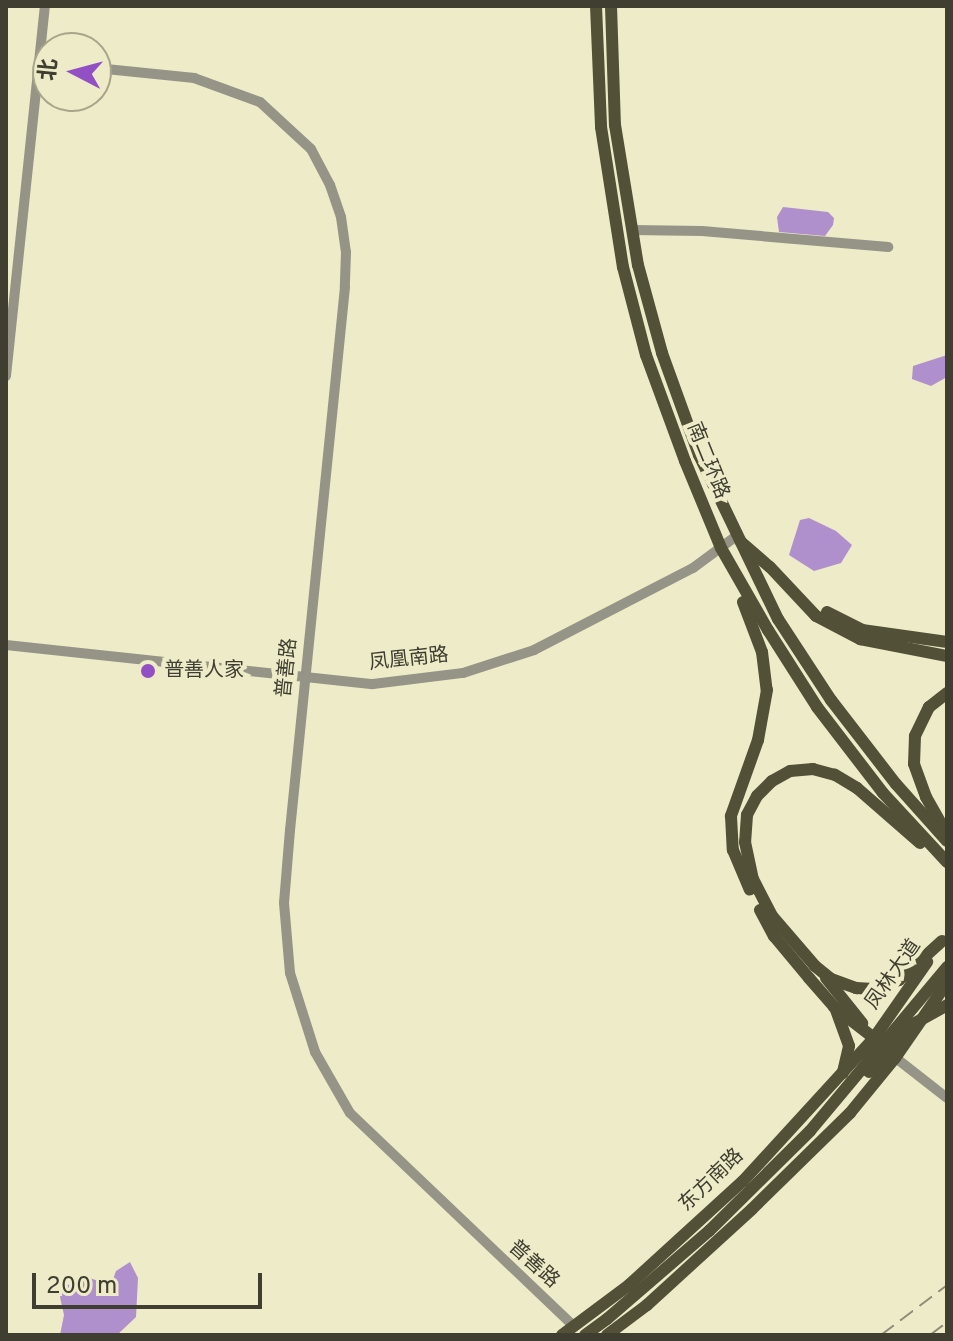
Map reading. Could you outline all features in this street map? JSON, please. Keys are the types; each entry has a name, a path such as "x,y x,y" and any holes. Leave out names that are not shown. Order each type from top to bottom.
{"main road":[{"name":"南二环路","path":"596,6 598,78 612,202 632,306 665,411 721,548 817,707 883,793 947,863"},
{"name":"南二环路","path":"611,6 615,125 632,230 662,353 699,455 735,537 778,619 840,712 896,784 947,841"},
{"path":"598,78 612,76"},
{"path":"735,537 770,567 816,616 860,639 907,644 947,642"},
{"path":"721,548 762,652 767,690 758,740 731,816 733,850 774,936 834,1007 874,1038"},
{"path":"907,644 947,656"},
{"path":"947,693 929,707 915,736 914,764 926,797 947,834"},
{"path":"874,1038 772,916 753,879 745,842 747,815 757,796 772,781 790,771 813,769 835,775 857,788 900,828 947,863"},
{"path":"815,966 831,979 856,988 874,989 899,980 944,938"},
{"name":"凤林大道","path":"874,1038 944,938"},
{"path":"810,1131 947,967"},
{"path":"607,1335 647,1305 752,1209 850,1113 895,1058 947,983"},
{"path":"585,1335 697,1242 915,1023 947,1005"},
{"path":"834,1007 849,1046 842,1074"},
{"name":"东方南路","path":"562,1335 629,1285 743,1181 874,1038"}],"street":[{"path":"45,6 45,32"},
{"name":"普善路","path":"112,70 194,78 260,102 311,149 341,217 346,252 345,287 284,903 290,973 315,1052 350,1113 574,1326"},
{"path":"6,376 38,112"},
{"path":"632,230 702,231 888,247"},
{"name":"凤凰南路","path":"6,645 373,684 477,668 534,650 693,568 735,537"},
{"path":"874,1038 947,1098"}],"shaded area":[{"path":"783,207 828,212 834,218 833,225 825,236 779,232 777,217"},
{"path":"947,355 947,377 931,386 912,379 913,366"},
{"path":"809,518 836,531 852,545 841,563 814,571 789,555 800,520"},
{"path":"130,1262 138,1278 136,1317 117,1335 60,1335 64,1315 60,1297 64,1286 90,1278 106,1284 112,1282 116,1271"}],"railway":[{"path":"881,1335 947,1285"},
{"path":"930,1335 947,1322"}],"place":[{"name":"普善人家","path":"148,671"}]}
